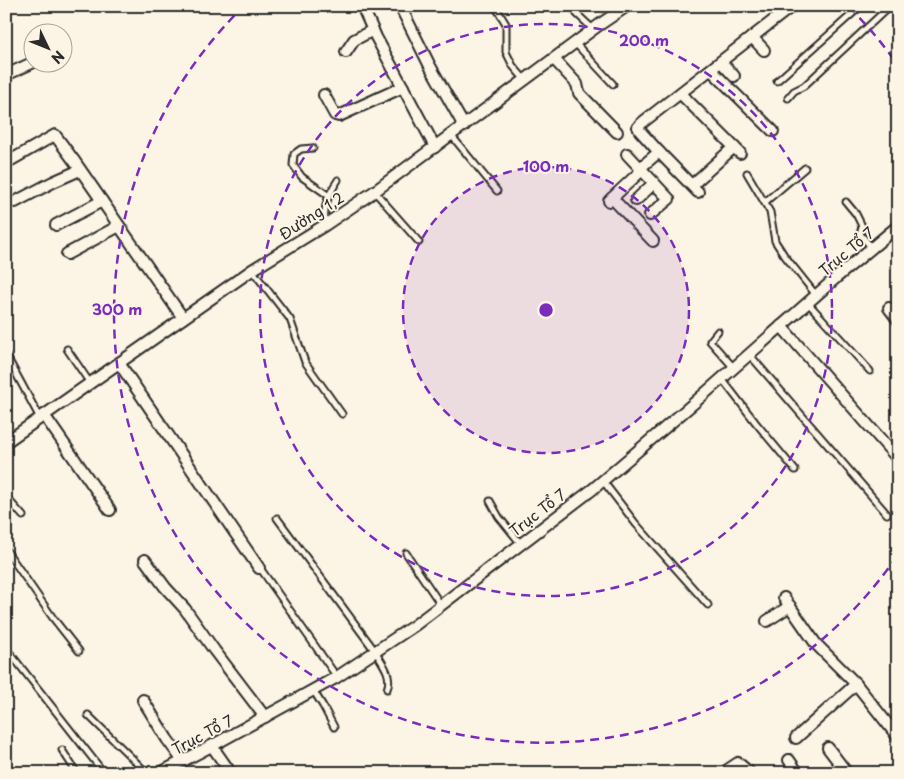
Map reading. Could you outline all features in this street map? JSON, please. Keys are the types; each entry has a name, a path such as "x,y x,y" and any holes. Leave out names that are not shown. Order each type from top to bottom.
{"street":[{"path":"362,6 435,147"},
{"path":"400,6 430,66 464,126"},
{"name":"Đường 1,2","path":"6,442 252,270 325,225 375,191 627,6"},
{"path":"681,94 737,150 695,189 638,127 792,6"},
{"path":"346,52 354,40 373,30"},
{"path":"752,37 764,50"},
{"path":"554,59 577,84 579,93 617,132"},
{"path":"721,62 734,76"},
{"path":"6,76 22,68"},
{"path":"711,70 773,131"},
{"path":"324,95 335,115 339,116 403,87"},
{"path":"6,164 55,135 183,318"},
{"path":"653,241 611,199 659,152"},
{"path":"627,154 669,199 650,215"},
{"path":"15,202 80,170"},
{"path":"636,200 654,183"},
{"path":"56,225 102,201"},
{"path":"67,254 119,226"},
{"name":"Trục Tổ 7","path":"160,773 337,676 441,605 602,481 898,226"},
{"path":"889,308 898,320"},
{"path":"781,326 898,459"},
{"path":"119,363 259,568"},
{"path":"42,417 110,510"},
{"path":"145,560 165,587 185,609 265,717"},
{"path":"767,620 787,602 816,644 856,684 898,737"},
{"path":"796,738 856,684"},
{"path":"142,700 183,761"},
{"path":"212,746 228,769"},
{"path":"828,748 847,773"},
{"path":"789,760 798,773"},
{"path":"722,773 738,763 750,773"}],"lane":[{"path":"495,6 506,24 506,52 513,66 525,80"},
{"path":"572,6 594,29"},
{"path":"777,81 861,6"},
{"path":"788,98 794,91 804,86 890,6"},
{"path":"575,43 613,84"},
{"path":"451,135 497,191"},
{"path":"313,148 301,149 294,154 294,165 302,177 329,196"},
{"path":"765,202 805,168"},
{"path":"747,173 770,212 775,241 816,295"},
{"path":"325,225 323,213 329,196 338,180"},
{"path":"375,191 419,242"},
{"path":"846,202 856,214 862,226 860,234 872,248"},
{"path":"252,270 290,319 305,362 342,414"},
{"path":"808,302 870,371"},
{"path":"718,331 710,341 734,368"},
{"path":"67,349 90,383"},
{"path":"749,354 887,514"},
{"path":"6,355 42,417"},
{"path":"722,378 795,470"},
{"path":"602,481 636,524 708,605"},
{"path":"6,497 23,516"},
{"path":"490,501 499,517 521,544"},
{"path":"277,518 388,672 389,683 386,689"},
{"path":"6,550 79,652"},
{"path":"406,553 441,605"},
{"path":"259,568 337,676"},
{"path":"6,648 104,773"},
{"path":"312,690 334,727"},
{"path":"88,715 147,773"},
{"path":"62,750 77,773"}]}
